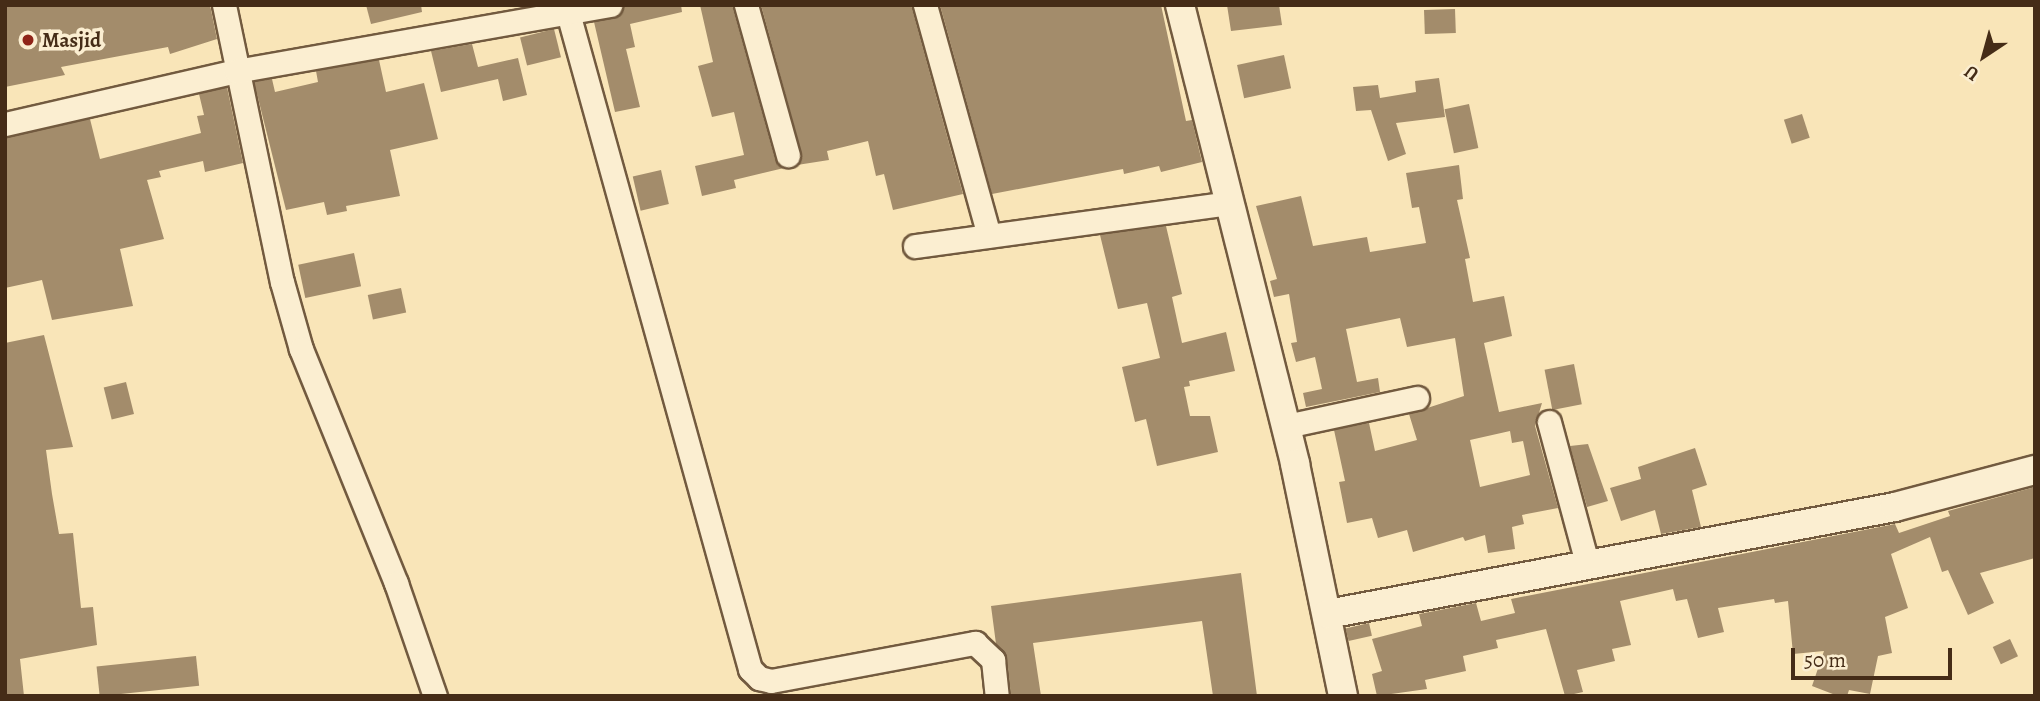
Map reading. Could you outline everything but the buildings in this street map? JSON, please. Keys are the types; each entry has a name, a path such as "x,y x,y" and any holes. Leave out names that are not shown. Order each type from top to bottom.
{"street":[{"path":"224,5 236,71 301,349 396,583 435,696"},
{"path":"5,124 236,71 516,13 568,13 610,5"},
{"path":"746,5 788,155"},
{"path":"925,5 989,235"},
{"path":"1180,5 1286,426 1328,614 1343,696"},
{"path":"568,13 750,668 758,678 771,681 975,643 993,660 997,696"},
{"path":"915,246 1230,203"},
{"path":"1286,426 1417,398"},
{"path":"1549,422 1587,563"},
{"path":"1328,614 1895,507 2035,470"}],"place":[{"name":"Masjid","path":"28,40"}]}
